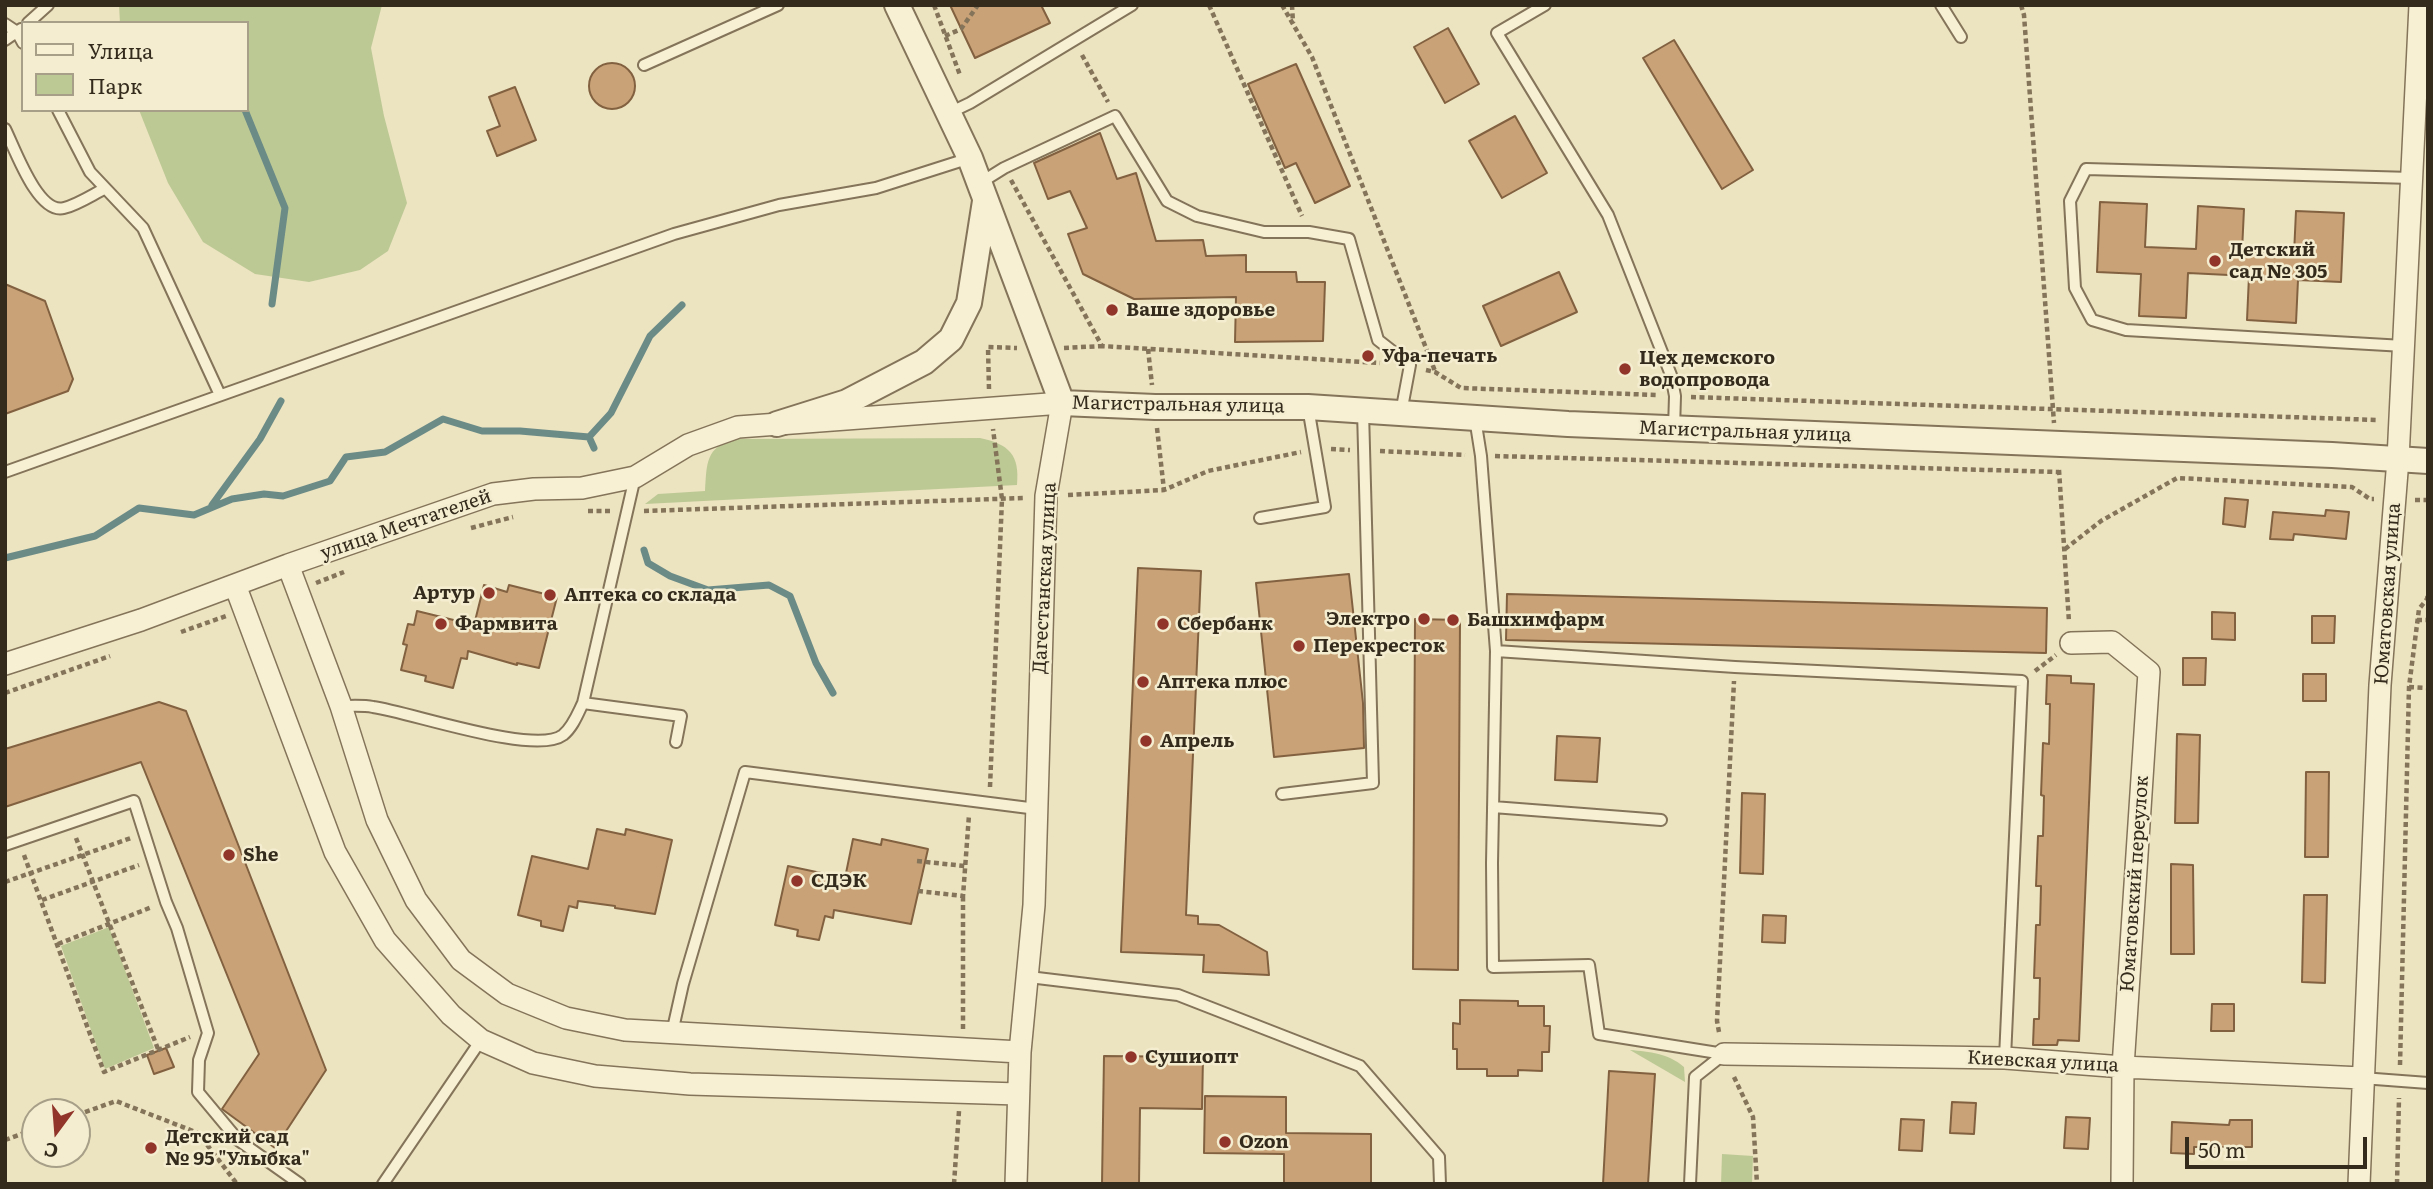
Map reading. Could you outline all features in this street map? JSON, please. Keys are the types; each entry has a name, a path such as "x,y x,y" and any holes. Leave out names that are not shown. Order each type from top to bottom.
{"street":[{"path":"897,5 970,158 1062,403"},
{"name":"Юматовская улица","path":"2359,1184 2380,685 2398,459 2412,178 2424,33 2420,5"},
{"path":"777,424 847,402 924,362 951,340 970,303 983,190"},
{"name":"Магистральная улица","path":"1062,403 1155,407 1308,407 1674,429 2428,461"},
{"name":"улица Мечтателей","path":"5,664 141,620 288,565 493,494 534,489 582,488 635,477 688,445 738,427 1062,403"},
{"name":"Дагестанская улица","path":"1016,1184 1020,1052 1028,977 1037,809 1046,496 1062,403"},
{"path":"288,565 341,706 377,820 416,900 461,960 507,994 566,1018 625,1030 1020,1052"},
{"path":"235,585 335,852 385,940 451,1015 481,1040 533,1063 595,1076 690,1084 1018,1094"},
{"name":"Юматовский переулок","path":"2071,643 2112,642 2149,672 2123,1066 2122,1184"},
{"name":"Киевская улица","path":"1724,1054 2006,1058 2362,1078"}],"lane":[{"path":"30,21 48,5"},
{"path":"644,65 778,5"},
{"path":"947,114 970,103 1132,5"},
{"path":"1545,5 1497,33 1608,215 1671,375 1675,396 1674,429"},
{"path":"1941,5 1961,37"},
{"path":"5,24 20,30"},
{"path":"5,40 20,30"},
{"path":"59,112 90,172 104,189 129,210 143,228 220,396"},
{"path":"983,190 1004,168 1115,116 1167,201 1197,216 1265,232 1309,232 1349,239 1378,340 1410,365 1401,413"},
{"path":"5,129 36,192 46,205 64,209 104,189"},
{"path":"5,472 701,225 779,205 876,188 970,158"},
{"path":"2404,346 2126,330 2092,320 2075,288 2070,201 2086,169 2412,178"},
{"path":"1261,517 1325,507 1308,407"},
{"path":"1282,794 1373,783 1363,411"},
{"path":"1475,418 1481,456 1496,651 1493,967 1589,965 1599,1034 1724,1054"},
{"path":"341,706 373,707 491,736 542,740 562,736 583,703 635,477"},
{"path":"1496,651 1735,667 2022,681 2006,1058"},
{"path":"583,703 681,716 676,742"},
{"path":"672,1033 683,984 746,772 1037,809"},
{"path":"5,845 134,801 177,928 208,1032 199,1060 198,1092 238,1140 300,1184"},
{"path":"1493,807 1661,820"},
{"path":"1028,977 1178,995 1360,1066 1439,1157 1440,1184"},
{"path":"383,1184 481,1040"},
{"path":"1690,1184 1695,1077 1724,1054"},
{"path":"2362,1078 2428,1083"}],"path":[{"path":"934,5 970,103"},
{"path":"945,36 961,29 978,5"},
{"path":"1209,5 1309,232"},
{"path":"1282,5 1312,57 1436,372"},
{"path":"1292,5 1293,24"},
{"path":"2021,5 2025,29 2052,409 2058,445 2071,643 2022,681"},
{"path":"1074,41 1115,116"},
{"path":"1004,168 1102,346 1410,365 1436,372 1461,388 2399,421"},
{"path":"575,511 1002,499 1164,490 1208,471 1316,449 2059,472"},
{"path":"2064,550 2101,521 2177,478 2352,487 2371,499"},
{"path":"990,803 1002,499"},
{"path":"468,528 524,515"},
{"path":"298,590 350,570"},
{"path":"2397,1184 2409,687 2419,609 2428,597"},
{"path":"168,636 244,610"},
{"path":"2417,620 2428,620"},
{"path":"5,693 118,653"},
{"path":"1735,667 1717,1021 1724,1054 1753,1117 1756,1184"},
{"path":"2409,687 2428,688"},
{"path":"918,891 963,896 970,800"},
{"path":"70,823 158,1049"},
{"path":"5,883 145,833"},
{"path":"18,841 104,1072 183,1039 208,1032"},
{"path":"42,900 153,860"},
{"path":"916,861 965,866"},
{"path":"58,944 166,902"},
{"path":"91,1110 116,1101 198,1133 237,1184"}],"green space":[{"path":"119,5 382,5 371,48 384,116 407,203 388,251 360,270 309,282 255,274 203,242 168,183 140,112 248,112 248,21 120,21"},
{"path":"980,438 998,444 1010,452 1017,466 1017,485 645,504 658,494 705,491 707,465 713,452 725,442 735,439"},
{"path":"109,927 154,1048 105,1069 61,946"},
{"path":"1630,1050 1658,1054 1678,1062 1684,1067 1685,1082"},
{"path":"1722,1154 1753,1156 1752,1184 1721,1184"}],"building":[{"path":"950,5 1041,5 1050,23 975,58"},
{"path":"1448,28 1479,84 1445,103 1414,47"},
{"path":"1674,40 1753,170 1722,189 1643,58"},
{"path":"612,63 628,70 635,86 628,102 612,109 596,102 589,86 596,70"},
{"path":"1296,64 1350,186 1315,203 1296,163 1285,168 1248,84"},
{"path":"515,87 536,140 497,156 487,131 500,126 489,97"},
{"path":"1515,116 1547,173 1502,198 1469,141"},
{"path":"1100,133 1117,179 1136,173 1156,241 1203,240 1206,256 1246,255 1246,272 1296,272 1297,282 1325,282 1323,341 1235,342 1236,297 1134,299 1083,274 1068,234 1087,228 1070,191 1048,199 1034,163"},
{"path":"2100,202 2147,204 2145,247 2196,249 2198,206 2244,209 2242,251 2294,254 2296,211 2344,213 2341,282 2298,280 2296,323 2247,320 2249,276 2188,273 2186,318 2139,316 2141,274 2097,272"},
{"path":"1559,272 1577,312 1501,346 1483,306"},
{"path":"5,284 45,301 73,379 68,391 5,414"},
{"path":"2225,498 2248,500 2245,527 2223,524"},
{"path":"2326,510 2349,512 2346,539 2294,534 2293,540 2270,539 2273,512 2325,516"},
{"path":"1138,568 1201,571 1186,915 1198,916 1198,924 1219,925 1267,952 1269,975 1203,972 1204,955 1121,952"},
{"path":"1349,574 1363,703 1364,748 1274,757 1256,583"},
{"path":"484,585 507,592 509,585 557,597 539,668 517,665 468,651 467,659 461,658 453,688 425,681 426,676 401,670 407,645 403,644 408,624 414,625 417,611 474,625"},
{"path":"1507,594 2047,608 2046,653 1506,640"},
{"path":"2212,612 2235,613 2235,640 2212,639"},
{"path":"2312,616 2335,616 2334,643 2312,643"},
{"path":"1415,619 1460,620 1458,970 1413,969"},
{"path":"2183,658 2206,658 2205,685 2183,685"},
{"path":"2303,674 2326,674 2326,701 2303,701"},
{"path":"2047,675 2071,676 2071,683 2094,684 2079,1041 2058,1040 2057,1045 2033,1045 2034,1019 2039,1019 2040,978 2034,978 2041,886 2036,886 2038,836 2043,836 2043,743 2049,744 2050,704 2046,704"},
{"path":"159,702 186,711 326,1070 275,1148 222,1109 259,1054 141,762 5,807 5,749"},
{"path":"2177,734 2200,735 2198,823 2175,823"},
{"path":"1557,736 1600,738 1597,782 1555,780"},
{"path":"2306,772 2329,772 2328,857 2305,857"},
{"path":"1742,793 1765,794 1763,874 1740,873"},
{"path":"597,829 625,835 626,829 672,840 655,914 578,901 577,908 569,906 563,931 541,926 541,921 518,915 532,856 588,869"},
{"path":"853,839 881,845 882,839 928,849 911,924 834,910 833,918 825,916 819,940 797,936 798,930 775,925 788,866 845,878"},
{"path":"2171,864 2193,865 2194,954 2171,954"},
{"path":"2304,895 2327,895 2325,983 2302,982"},
{"path":"1763,915 1786,916 1785,943 1762,942"},
{"path":"1460,1000 1518,1001 1518,1006 1544,1006 1544,1026 1550,1026 1549,1052 1542,1052 1542,1071 1518,1070 1518,1076 1487,1076 1487,1069 1457,1069 1457,1049 1453,1049 1453,1023 1460,1024"},
{"path":"2212,1004 2234,1004 2234,1031 2211,1031"},
{"path":"166,1048 174,1067 154,1074 147,1055"},
{"path":"1104,1056 1203,1057 1202,1109 1140,1108 1139,1184 1102,1184"},
{"path":"1609,1071 1655,1074 1648,1184 1603,1184"},
{"path":"1205,1096 1286,1097 1286,1133 1371,1134 1371,1184 1284,1184 1284,1154 1204,1153"},
{"path":"1952,1102 1976,1103 1974,1134 1950,1133"},
{"path":"2066,1117 2090,1118 2088,1149 2064,1148"},
{"path":"1901,1119 1924,1120 1922,1151 1899,1150"},
{"path":"2230,1120 2252,1120 2252,1147 2194,1147 2194,1154 2171,1153 2172,1122 2229,1125"}],"waterway":[{"path":"246,112 285,208 272,304"},
{"path":"5,558 95,536 139,508 194,515 232,499 264,494 283,496 330,481 346,457 385,452 443,419 482,431 520,431 589,437 611,413 650,336 682,305"},
{"path":"212,505 260,439 281,401"},
{"path":"589,437 594,448"},
{"path":"644,550 648,563 670,576 708,590 769,585 790,596 816,663 833,693"}],"place":[{"name":"Детский сад № 305","path":"2215,261"},
{"name":"Ваше здоровье","path":"1112,310"},
{"name":"Уфа-печать","path":"1368,356"},
{"name":"Цех демского водопровода","path":"1625,369"},
{"name":"Артур","path":"489,593"},
{"name":"Аптека со склада","path":"550,595"},
{"name":"Электро","path":"1424,619"},
{"name":"Башхимфарм","path":"1453,620"},
{"name":"Фармвита","path":"441,624"},
{"name":"Сбербанк","path":"1163,624"},
{"name":"Перекресток","path":"1299,646"},
{"name":"Аптека плюс","path":"1143,682"},
{"name":"Апрель","path":"1146,741"},
{"name":"She","path":"229,855"},
{"name":"СДЭК","path":"797,881"},
{"name":"Сушиопт","path":"1131,1057"},
{"name":"Ozon","path":"1225,1142"},
{"name":"Детский сад № 95 \"Улыбка\"","path":"151,1148"}]}
